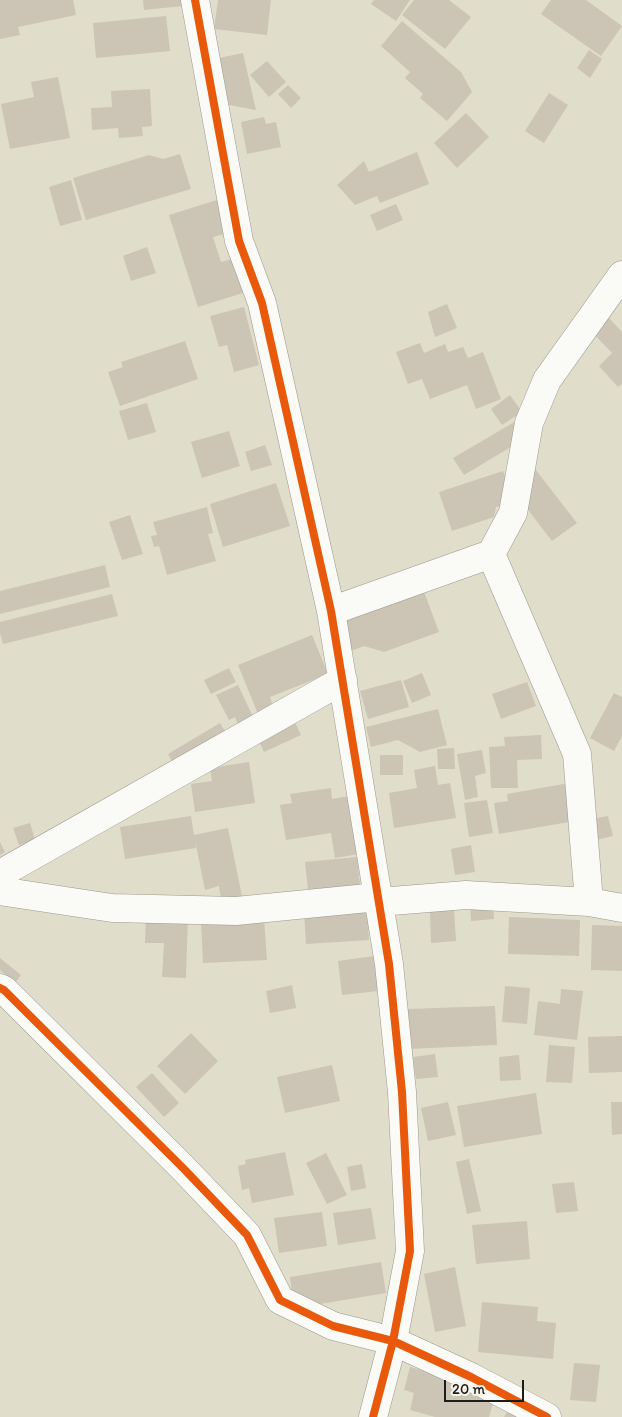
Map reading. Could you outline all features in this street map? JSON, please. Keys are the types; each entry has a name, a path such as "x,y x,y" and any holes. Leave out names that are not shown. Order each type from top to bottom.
{"street":[{"path":"195,0 239,242 262,303 331,611 389,964 402,1092 410,1251 393,1341 373,1417"},
{"path":"331,611 491,554 513,513 529,423 548,380 622,275"},
{"path":"491,554 577,754 589,902"},
{"path":"0,874 343,680"},
{"path":"0,891 112,908 236,911 466,895 589,902 622,908"},
{"path":"0,988 169,1154 247,1235 280,1300 333,1326 393,1341 471,1377 547,1417"}],"building":[{"path":"0,0 73,0 76,15 18,27 20,35 0,39"},
{"path":"143,0 182,0 183,6 144,10"},
{"path":"218,0 271,0 267,35 214,29"},
{"path":"374,0 410,0 396,21 371,4"},
{"path":"414,0 449,0 471,17 445,49 402,15"},
{"path":"551,0 586,0 622,26 601,56 541,14"},
{"path":"166,16 170,51 96,58 93,23"},
{"path":"402,21 461,72 472,92 447,121 420,98 423,94 405,78 410,72 381,46"},
{"path":"589,50 602,59 590,78 577,68"},
{"path":"243,53 256,110 229,105 219,58"},
{"path":"267,61 286,82 269,97 250,75"},
{"path":"58,77 70,138 10,149 1,104 34,97 31,82"},
{"path":"288,85 301,98 291,108 278,94"},
{"path":"150,89 152,126 142,127 143,136 119,138 118,128 92,130 91,108 112,107 111,91"},
{"path":"549,93 568,105 544,143 525,131"},
{"path":"466,113 489,137 457,168 434,143"},
{"path":"264,117 266,124 276,122 281,147 247,154 241,122"},
{"path":"417,152 429,184 380,203 377,196 355,205 337,185 364,161 369,172"},
{"path":"180,154 191,189 86,220 73,178 149,155 163,159"},
{"path":"71,180 82,220 60,226 49,187"},
{"path":"217,200 228,233 213,237 221,262 232,259 243,293 198,307 169,215"},
{"path":"396,204 403,220 377,231 370,215"},
{"path":"147,247 156,273 131,281 123,256"},
{"path":"447,304 457,328 435,337 428,312"},
{"path":"244,307 259,365 234,372 227,345 219,347 210,316"},
{"path":"609,318 622,332 622,384 618,387 599,366 612,353 593,333"},
{"path":"185,341 198,379 120,406 108,372 123,367 121,362"},
{"path":"420,343 424,353 445,344 448,352 463,347 468,358 483,352 501,399 476,409 467,385 430,399 422,379 408,384 396,352"},
{"path":"510,395 522,412 502,425 491,409"},
{"path":"147,403 156,432 128,440 119,411"},
{"path":"523,417 521,441 464,475 453,458"},
{"path":"229,431 240,466 202,478 191,442"},
{"path":"265,445 272,465 251,471 245,452"},
{"path":"532,465 577,523 552,541 525,506"},
{"path":"503,471 511,494 507,504 496,507 494,517 452,531 439,492"},
{"path":"276,483 290,526 223,547 210,504"},
{"path":"207,507 213,533 208,534 216,561 167,575 159,546 154,547 151,536 157,535 153,522"},
{"path":"130,515 143,554 122,560 109,522"},
{"path":"105,565 110,587 0,614 0,591"},
{"path":"423,589 439,632 384,652 364,646 351,651 340,619"},
{"path":"112,594 118,616 3,644 0,622"},
{"path":"312,635 328,674 270,697 273,707 258,714 238,665"},
{"path":"229,668 236,682 211,694 204,680"},
{"path":"422,673 431,695 412,703 403,681"},
{"path":"401,680 409,707 368,719 360,691"},
{"path":"527,682 536,706 501,719 492,694"},
{"path":"238,685 256,723 241,730 235,717 229,720 216,695"},
{"path":"614,693 622,697 622,736 614,751 590,738"},
{"path":"438,709 447,745 420,752 398,740 371,747 366,727"},
{"path":"292,716 301,735 264,752 255,733"},
{"path":"220,723 227,735 175,767 168,754"},
{"path":"541,735 542,759 517,760 518,788 491,788 489,747 505,746 504,737"},
{"path":"454,748 455,769 438,769 437,749"},
{"path":"482,750 486,773 475,776 478,797 465,800 457,754"},
{"path":"380,755 403,755 403,775 380,775"},
{"path":"249,762 255,803 195,812 191,784 212,781 210,768"},
{"path":"435,766 438,785 450,783 456,818 394,828 389,793 417,788 414,770"},
{"path":"569,783 575,821 499,834 494,803 508,801 507,794"},
{"path":"331,788 332,799 350,796 359,854 335,858 331,833 286,840 280,805 292,803 290,794"},
{"path":"487,800 493,833 469,837 464,803"},
{"path":"191,816 194,835 228,828 242,896 221,900 219,886 205,890 195,840 196,848 125,859 120,827"},
{"path":"608,816 613,836 596,840 592,819"},
{"path":"30,823 35,840 19,845 13,828"},
{"path":"0,842 5,852 0,855"},
{"path":"471,845 475,872 455,875 451,849"},
{"path":"357,857 360,885 308,890 305,862"},
{"path":"493,901 494,919 471,921 470,903"},
{"path":"367,908 369,940 306,944 304,912"},
{"path":"454,909 456,941 431,943 430,910"},
{"path":"146,914 188,915 186,978 162,977 164,943 145,943"},
{"path":"509,917 580,920 579,956 508,954"},
{"path":"264,918 267,960 203,963 201,921"},
{"path":"592,925 622,926 622,971 591,970"},
{"path":"374,956 378,991 342,995 338,961"},
{"path":"0,958 21,975 15,983 0,970"},
{"path":"292,985 296,1008 270,1013 266,991"},
{"path":"505,986 530,988 527,1024 502,1022"},
{"path":"561,989 583,991 577,1040 534,1035 538,1001 560,1004"},
{"path":"495,1006 497,1045 408,1049 407,1009"},
{"path":"191,1033 218,1061 185,1094 157,1066"},
{"path":"622,1036 622,1072 589,1073 588,1037"},
{"path":"549,1045 575,1047 572,1083 546,1082"},
{"path":"435,1054 438,1077 416,1079 413,1057"},
{"path":"519,1055 521,1080 500,1081 499,1057"},
{"path":"332,1065 340,1101 285,1113 277,1077"},
{"path":"152,1073 179,1103 164,1117 136,1087"},
{"path":"536,1093 542,1134 464,1147 457,1106"},
{"path":"448,1102 456,1135 428,1141 421,1108"},
{"path":"611,1102 622,1102 622,1134 612,1135"},
{"path":"285,1152 294,1195 252,1203 249,1188 242,1190 238,1166 246,1164 245,1160"},
{"path":"326,1153 347,1195 327,1204 306,1163"},
{"path":"469,1159 481,1211 467,1214 456,1162"},
{"path":"362,1164 366,1188 351,1191 347,1167"},
{"path":"574,1182 578,1211 556,1213 552,1184"},
{"path":"371,1208 376,1239 338,1245 333,1213"},
{"path":"322,1212 327,1246 279,1253 274,1218"},
{"path":"527,1221 530,1259 476,1264 472,1225"},
{"path":"381,1262 386,1293 320,1304 292,1293 290,1277"},
{"path":"455,1267 466,1326 435,1332 424,1274"},
{"path":"482,1302 538,1307 537,1321 556,1323 553,1359 478,1352"},
{"path":"574,1363 600,1365 596,1402 570,1400"},
{"path":"410,1367 489,1389 486,1402 493,1404 489,1417 435,1417 410,1410 414,1393 404,1390"},
{"path":"508,1411 518,1417 504,1417"}],"cycle path":[{"path":"195,0 239,241 262,303 331,611 389,964 402,1092 410,1251 393,1341 373,1417"},
{"path":"0,988 183,1168 247,1235 280,1300 333,1326 393,1341 471,1377 547,1417"}]}
